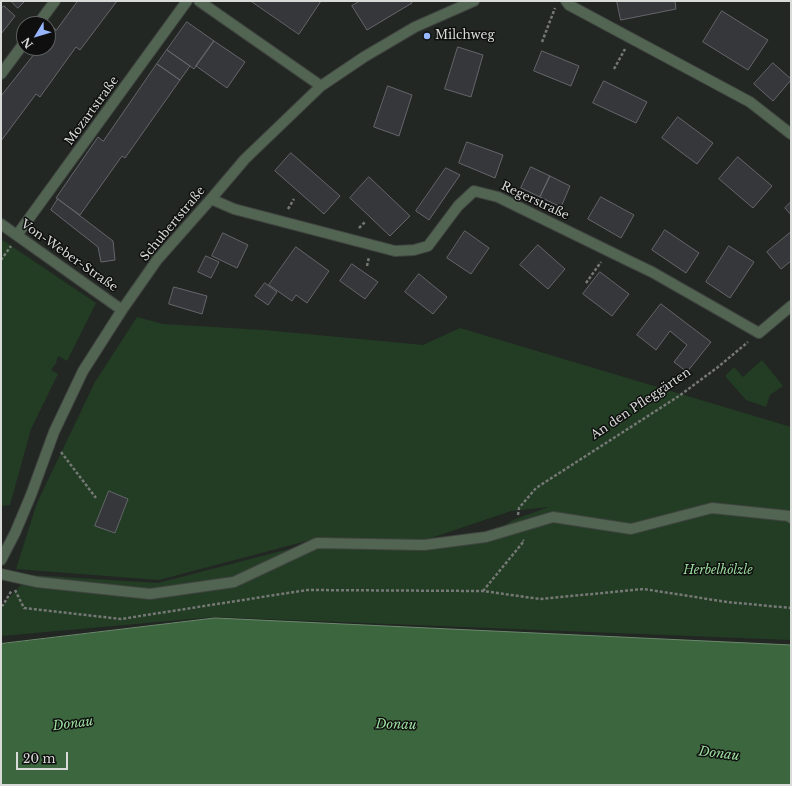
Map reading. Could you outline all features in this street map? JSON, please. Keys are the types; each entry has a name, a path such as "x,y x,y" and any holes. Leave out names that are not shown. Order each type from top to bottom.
{"street":[{"path":"44,16 55,1"},
{"name":"Mozartstraße","path":"18,235 187,1"},
{"path":"199,1 320,86"},
{"name":"Schubertstraße","path":"1,560 15,533 52,439 82,371 157,260 245,159 320,86 364,57 415,28 474,1"},
{"path":"562,3 569,5 750,102 791,134"},
{"path":"1,74 16,54"},
{"name":"Regerstraße","path":"211,199 234,209 383,248 394,250 414,250 428,246 458,206 474,191 498,197 652,272 759,333"},
{"name":"Von-Weber-Straße","path":"1,224 122,310"},
{"path":"759,333 791,306"},
{"path":"1,574 37,582 150,594 234,582 317,543 424,545 486,537 553,517 631,529 712,508 789,516 791,518"}],"path":[{"path":"542,42 554,8 562,3"},
{"path":"614,69 630,38"},
{"path":"586,283 609,251"},
{"name":"An den Pfleggärten","path":"516,527 519,508 536,488 679,396 718,367 759,333"},
{"path":"52,439 96,498"},
{"path":"483,591 524,541 516,527"},
{"path":"9,585 14,588 24,608 121,619 307,590 483,591 540,600 644,590 727,602 791,608"},
{"path":"1,606 14,588"}],"green space":[{"path":"1,239 96,303 67,361 58,356 56,363 51,370 58,374 31,429 10,505 1,506"},
{"name":"Herbelhölzle","path":"137,317 163,324 264,330 423,345 460,328 791,427 791,640 214,617 1,636 1,607 30,575 158,583 316,542 423,544 486,537 513,520 549,507 511,511 422,541 314,539 159,580 16,569 37,503 95,382"},
{"path":"762,360 783,386 770,395 766,407 746,400 725,376 734,367 743,377"}],"water":[{"name":"Donau","path":"215,618 791,645 791,785 1,785 1,644"}],"building":[{"path":"11,1 25,1 18,8"},
{"path":"78,1 117,1 80,50 76,47 40,97 36,94 1,141 1,96 33,56 56,56 56,30"},
{"path":"251,1 321,1 299,34"},
{"path":"360,1 411,1 412,3 367,30 352,6"},
{"path":"617,1 675,1 676,9 621,20"},
{"path":"4,6 15,16 1,34 1,9"},
{"path":"722,11 768,40 748,70 703,42"},
{"path":"187,22 214,41 194,69 167,50"},
{"path":"214,41 245,62 227,88 196,66"},
{"path":"458,47 483,55 471,97 445,89"},
{"path":"167,50 190,66 180,80 157,64"},
{"path":"542,51 579,66 571,86 534,71"},
{"path":"773,63 791,80 773,101 754,84"},
{"path":"157,64 180,80 125,158 122,156 80,215 56,198 98,137 103,141"},
{"path":"604,81 647,102 636,123 593,103"},
{"path":"388,86 412,95 399,136 374,127"},
{"path":"678,117 713,143 697,164 662,138"},
{"path":"467,142 503,155 495,178 459,163"},
{"path":"291,153 340,196 324,214 275,171"},
{"path":"738,157 772,186 753,208 719,179"},
{"path":"531,167 550,176 540,197 521,188"},
{"path":"446,168 460,175 429,220 416,211"},
{"path":"550,176 570,186 561,207 540,197"},
{"path":"369,177 410,216 390,236 350,198"},
{"path":"601,197 634,215 621,238 588,219"},
{"path":"58,199 113,241 115,260 101,262 98,247 51,210"},
{"path":"791,202 791,215 785,208"},
{"path":"665,230 699,253 686,273 652,250"},
{"path":"465,231 489,248 471,274 447,258"},
{"path":"223,233 248,245 237,268 212,256"},
{"path":"790,233 791,261 781,269 767,252"},
{"path":"538,245 565,269 548,289 520,265"},
{"path":"729,246 754,262 730,298 706,282"},
{"path":"296,247 329,271 307,303 296,295 292,301 269,285"},
{"path":"206,256 219,262 211,278 198,272"},
{"path":"352,264 378,282 365,299 340,281"},
{"path":"600,272 629,294 612,316 583,294"},
{"path":"419,274 447,297 433,314 405,292"},
{"path":"265,283 277,292 268,305 255,296"},
{"path":"174,287 207,296 202,314 169,304"},
{"path":"661,304 711,342 687,372 674,362 687,345 670,331 656,350 637,335"},
{"path":"109,491 128,499 115,533 95,526"}],"place":[{"name":"Milchweg","path":"427,36"}]}
